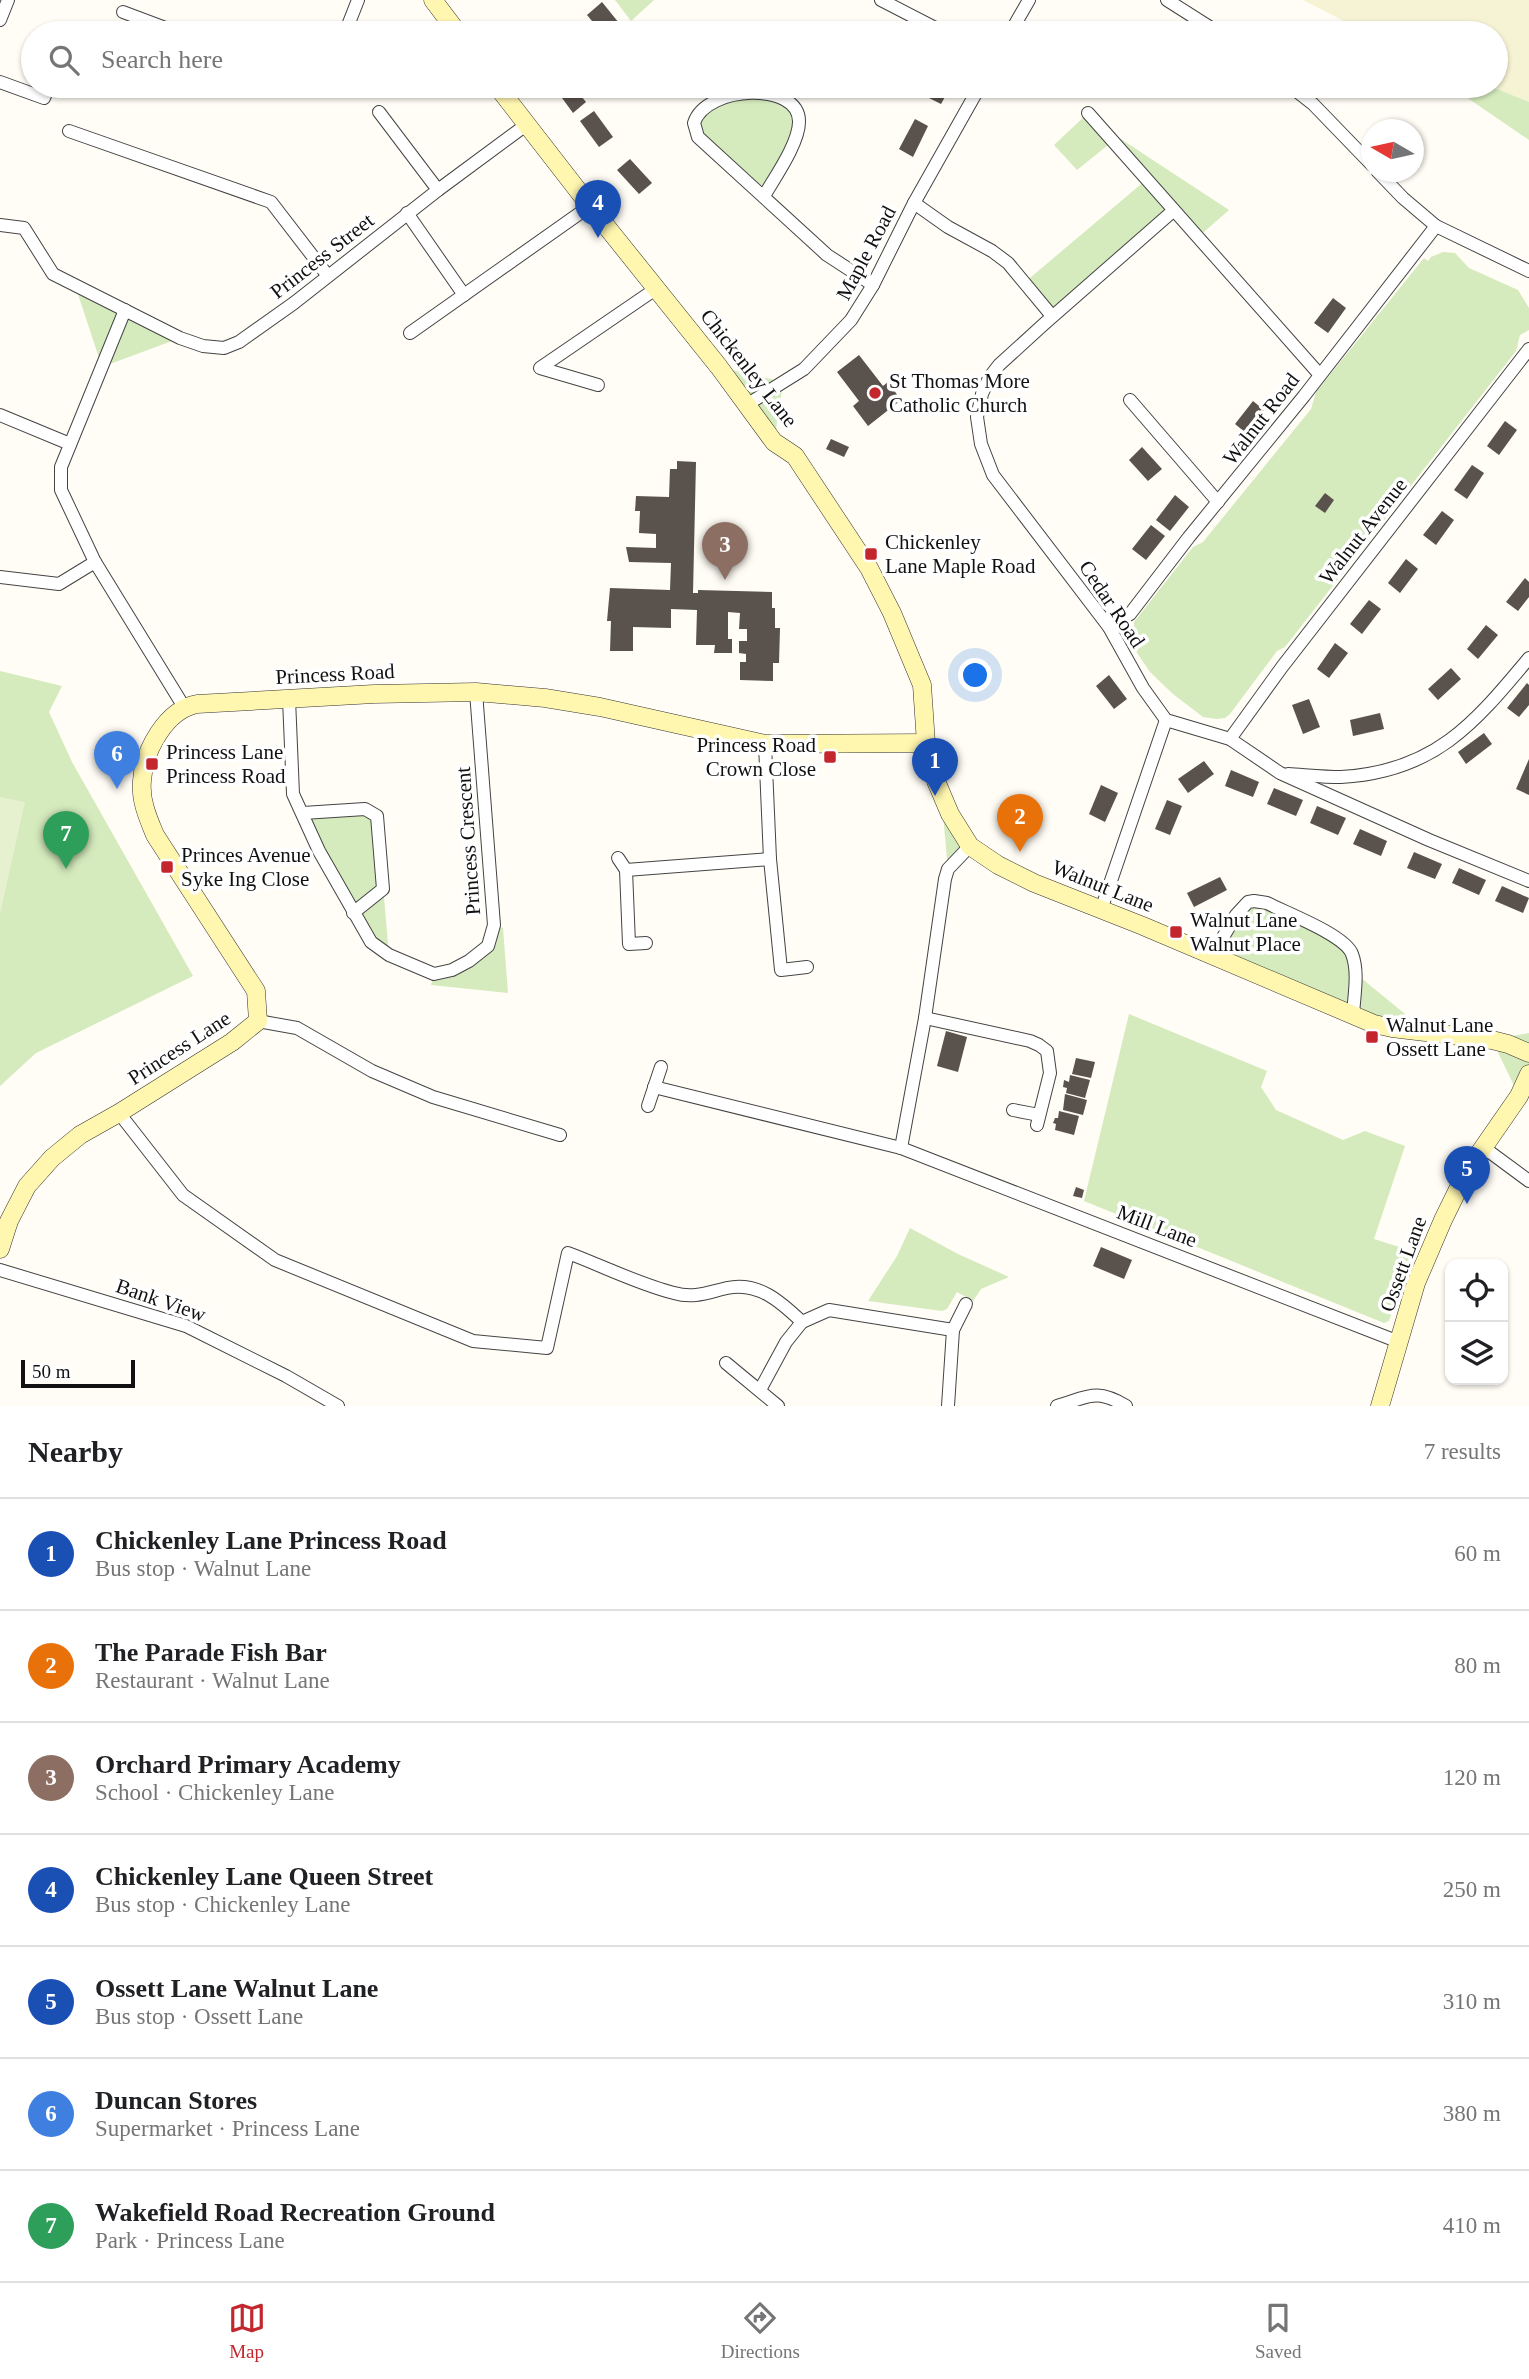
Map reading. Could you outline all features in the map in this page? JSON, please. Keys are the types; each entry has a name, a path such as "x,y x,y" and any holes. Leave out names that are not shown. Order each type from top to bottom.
{"street":[{"path":"0,19 8,0"},
{"path":"350,21 358,0"},
{"path":"433,0 449,21"},
{"path":"881,0 906,6 928,21"},
{"path":"1017,21 1029,0"},
{"path":"1167,0 1200,21"},
{"path":"123,12 147,21"},
{"path":"0,82 21,90"},
{"name":"Chickenley Lane","path":"506,98 748,404 774,442 795,456 869,568 892,613 922,685 926,743"},
{"path":"721,98 700,110 694,123 698,137 827,255 873,285"},
{"path":"764,196 796,135 799,122 797,112 779,98"},
{"name":"Maple Road","path":"748,404 804,369 851,320 873,285 973,98"},
{"path":"1305,98 1361,154"},
{"path":"379,112 438,190"},
{"path":"1088,113 1320,375"},
{"name":"Princess Street","path":"0,225 24,228 54,274 180,338 203,346 223,348 239,342 526,125"},
{"path":"69,131 271,202 328,276"},
{"path":"1388,182 1436,226 1529,271"},
{"path":"915,203 1007,263 1052,316"},
{"path":"410,333 590,206"},
{"name":"Cedar Road","path":"1166,720 1143,688 1109,627 993,475 981,444 977,417 982,394 999,365 1173,211"},
{"path":"407,214 464,295"},
{"name":"Walnut Road","path":"1109,627 1130,614 1436,226"},
{"path":"598,385 540,368 657,288"},
{"path":"125,310 61,467 61,490 95,562 184,707"},
{"name":"Walnut Avenue","path":"1230,739 1282,667 1529,349"},
{"path":"1130,400 1218,502"},
{"path":"0,415 71,444"},
{"path":"0,577 60,583 95,562"},
{"path":"1280,773 1340,777 1385,771 1428,755 1467,728 1529,658"},
{"name":"Princess Road","path":"184,707 197,704 374,694 476,692 545,698 600,707 765,744 926,743"},
{"name":"Princess Crescent","path":"289,699 293,794 319,851 371,942 389,955 434,974 452,970 470,961 488,946 494,925 476,692"},
{"name":"Princess Lane","path":"0,1250 9,1221 27,1186 52,1158 80,1135 232,1042 258,1021 256,991 155,835 147,817 141,782 145,763 162,730 184,707"},
{"path":"1101,910 1166,720 1230,739 1280,773 1429,840 1527,876"},
{"name":"Walnut Lane","path":"926,743 941,794 950,814 970,846 998,865 1028,880 1374,1024 1508,1044 1529,1053"},
{"path":"765,744 770,859 781,970 807,967"},
{"path":"303,813 365,809 377,816 383,889 354,913"},
{"path":"901,1147 925,1018 945,879 948,869 970,846"},
{"path":"618,858 626,870 629,944 646,943"},
{"path":"626,870 770,859"},
{"path":"1212,956 1242,908 1254,901 1267,903 1336,938 1349,949 1355,973 1353,1015"},
{"path":"925,1018 1030,1041 1047,1051 1050,1073 1038,1120 1013,1110"},
{"path":"258,1021 297,1028 372,1071 433,1097 560,1135"},
{"path":"648,1106 661,1067"},
{"name":"Ossett Lane","path":"1380,1406 1421,1269 1467,1171 1519,1096 1529,1074"},
{"name":"Mill Lane","path":"654,1087 901,1147 1399,1342"},
{"path":"119,1113 183,1195 275,1260 473,1341 547,1348 568,1253 676,1294 704,1295 729,1287 754,1287 780,1302 802,1322"},
{"path":"1483,1147 1529,1181"},
{"name":"Bank View","path":"0,1270 186,1326 286,1376 338,1406"},
{"path":"948,1406 953,1330 967,1304"},
{"path":"760,1390 786,1342 802,1322 829,1310 953,1330"},
{"path":"726,1363 778,1406"},
{"path":"1057,1406 1094,1395 1108,1395 1126,1406"}],"shaded area":[{"path":"1303,0 1529,0 1529,102 1508,93 1508,21 1344,21"}],"green space":[{"path":"615,0 654,0 631,21"},
{"path":"1508,93 1529,102 1529,140 1468,98 1508,98"},
{"path":"744,98 773,98 799,117 764,196 698,137 696,117 705,105"},
{"path":"1088,113 1098,124 1229,210 1197,238 1173,211 1052,316 1024,283 1146,180 1113,141 1077,170 1054,145"},
{"path":"1443,252 1455,253 1469,268 1518,290 1529,308 1529,330 1520,335 1516,351 1230,714 1217,719 1203,717 1150,672 1133,647 1134,622 1193,547 1203,542 1311,409 1316,392 1424,258 1428,261"},
{"path":"75,285 180,338 102,367"},
{"path":"719,367 783,382 774,442"},
{"path":"0,671 62,686 49,712 72,762 193,976 36,1053 0,1086"},
{"path":"941,794 970,846 948,869"},
{"path":"0,797 25,802 0,914"},
{"path":"352,810 377,816 389,955 371,942 303,813"},
{"path":"1254,901 1344,944 1355,973 1427,1032 1392,1028 1212,956"},
{"path":"494,925 503,928 508,993 431,985 434,974 488,946"},
{"path":"1129,1014 1267,1071 1261,1087 1276,1110 1343,1140 1365,1131 1405,1146 1374,1239 1412,1251 1389,1321 1384,1323 1084,1201"},
{"path":"1529,1033 1529,1074 1519,1096 1492,1040"},
{"path":"910,1228 1009,1277 981,1289 973,1301 957,1292 947,1309 942,1311 868,1301 897,1256"}],"building":[{"path":"602,2 617,21 592,21 587,15"},
{"path":"562,98 583,98 586,102 573,113"},
{"path":"929,98 944,98 941,104"},
{"path":"594,111 613,137 599,147 580,121"},
{"path":"915,119 928,126 913,157 899,149"},
{"path":"630,159 652,183 639,194 617,170"},
{"path":"1333,298 1346,308 1328,333 1314,323"},
{"name":"St Thomas More Catholic Church","path":"859,355 883,386 888,382 901,400 868,426 853,406 859,401 837,372"},
{"path":"1253,401 1264,410 1246,433 1235,424"},
{"path":"1505,421 1517,430 1499,455 1487,446"},
{"path":"831,439 849,447 844,457 826,449"},
{"path":"1142,447 1162,469 1148,481 1129,460"},
{"path":"677,461 696,462 693,593 698,593 698,590 772,592 775,628 780,628 779,663 773,663 773,681 740,680 740,662 746,662 746,654 739,653 739,641 747,641 747,629 739,629 740,613 728,612 728,639 732,639 732,653 714,653 715,645 696,645 697,610 671,609 671,628 633,627 633,651 610,651 611,621 607,621 610,588 670,590 671,563 629,562 626,547 656,548 656,534 639,533 640,511 635,511 636,496 669,497 670,469 677,469"},
{"path":"1472,465 1484,473 1467,499 1454,490"},
{"path":"1325,493 1334,500 1325,513 1315,506"},
{"path":"1175,495 1189,507 1170,531 1156,520"},
{"path":"1442,511 1454,520 1436,545 1423,535"},
{"path":"1151,525 1165,536 1146,560 1132,549"},
{"path":"1406,559 1418,569 1400,593 1388,583"},
{"path":"1525,578 1529,582 1529,597 1518,611 1506,602"},
{"path":"1369,600 1381,609 1362,634 1350,624"},
{"path":"1486,625 1498,635 1478,659 1467,649"},
{"path":"1335,643 1348,653 1329,678 1317,669"},
{"path":"1451,668 1461,679 1438,700 1428,689"},
{"path":"1109,675 1127,699 1114,709 1096,686"},
{"path":"1527,683 1529,705 1519,717 1507,708"},
{"path":"1309,699 1320,727 1303,734 1292,705"},
{"path":"1380,713 1384,729 1353,736 1350,720"},
{"path":"1484,733 1492,744 1466,764 1458,752"},
{"path":"1529,759 1529,795 1516,789"},
{"path":"1204,761 1214,774 1188,793 1178,779"},
{"path":"1231,770 1259,782 1253,797 1225,786"},
{"path":"1101,785 1118,793 1105,822 1089,814"},
{"path":"1274,788 1303,800 1296,816 1267,804"},
{"path":"1167,800 1182,806 1170,835 1155,829"},
{"path":"1317,806 1346,818 1338,835 1310,823"},
{"path":"1360,829 1387,841 1381,856 1353,844"},
{"path":"1414,852 1442,864 1435,879 1407,868"},
{"path":"1459,868 1486,880 1479,895 1452,883"},
{"path":"1220,877 1227,890 1194,907 1187,893"},
{"path":"1502,886 1529,898 1523,913 1495,901"},
{"path":"946,1031 967,1037 958,1072 937,1066"},
{"path":"1076,1058 1095,1062 1091,1078 1072,1074"},
{"path":"1070,1075 1090,1080 1085,1098 1066,1093 1064,1080 1069,1082"},
{"path":"1065,1094 1087,1100 1083,1115 1063,1110"},
{"path":"1059,1111 1079,1116 1074,1135 1055,1130 1056,1124 1053,1123 1055,1118 1058,1118"},
{"path":"1076,1187 1084,1190 1082,1198 1073,1196"},
{"path":"1101,1247 1132,1260 1124,1279 1093,1266"}],"place":[{"name":"Chickenley Lane Queen Street","path":"598,238"},
{"name":"St Thomas More Catholic Church","path":"875,393"},
{"name":"Chickenley Lane Maple Road","path":"871,554"},
{"name":"Orchard Primary Academy","path":"725,580"},
{"name":"Princess Road Crown Close","path":"830,757"},
{"name":"Princess Lane Princess Road","path":"152,764"},
{"name":"Duncan Stores","path":"117,789"},
{"name":"Chickenley Lane Princess Road","path":"935,796"},
{"name":"The Parade Fish Bar","path":"1020,852"},
{"name":"Princes Avenue Syke Ing Close","path":"167,867"},
{"name":"Wakefield Road Recreation Ground","path":"66,869"},
{"name":"Walnut Lane Walnut Place","path":"1176,932"},
{"name":"Walnut Lane Ossett Lane","path":"1372,1037"},
{"name":"Ossett Lane Walnut Lane","path":"1467,1204"}]}
